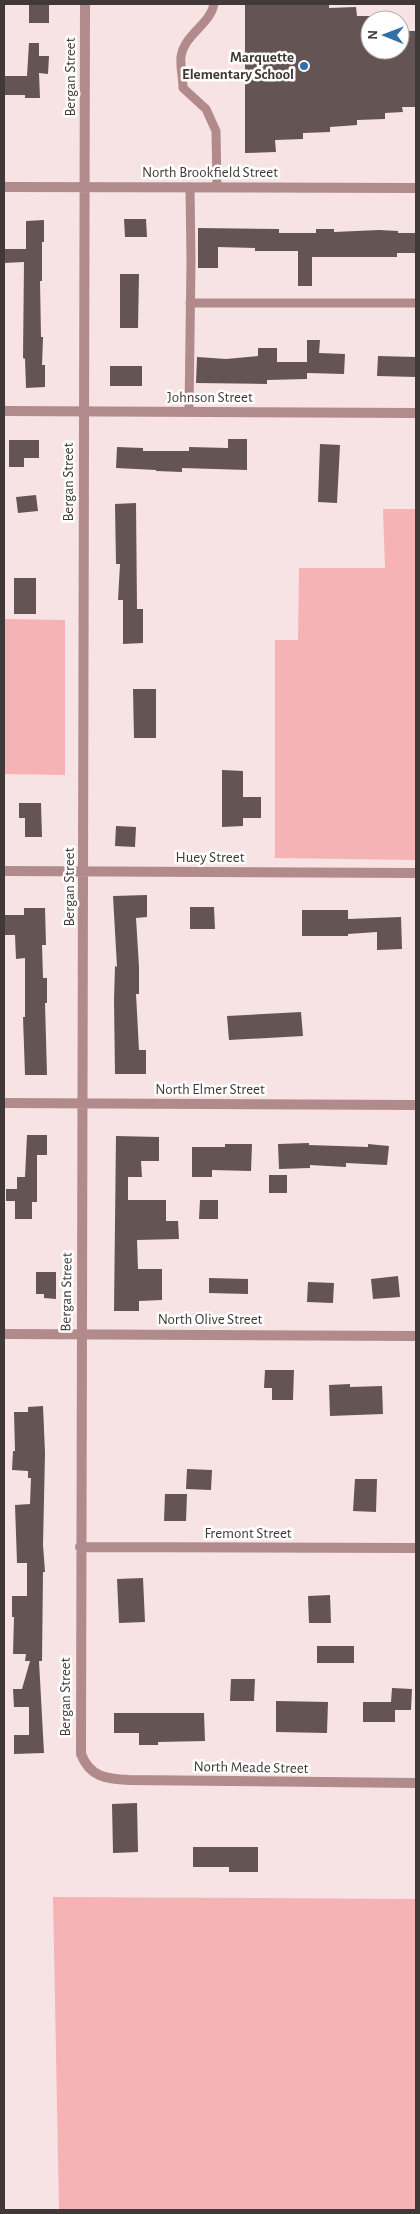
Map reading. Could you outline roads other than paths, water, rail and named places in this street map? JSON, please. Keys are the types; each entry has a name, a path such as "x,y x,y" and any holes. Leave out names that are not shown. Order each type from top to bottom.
{"street":[{"name":"Bergan Street","path":"85,4 80,1745 81,1754 89,1768"},
{"name":"North Brookfield Street","path":"4,187 416,188"},
{"name":"Johnson Street","path":"4,411 416,413"},
{"name":"Huey Street","path":"4,871 416,873"},
{"name":"North Elmer Street","path":"4,1103 416,1105"},
{"name":"North Olive Street","path":"4,1334 416,1336"},
{"name":"Fremont Street","path":"80,1547 416,1548"},
{"name":"North Meade Street","path":"89,1768 103,1778 129,1780 416,1783"}],"lane":[{"path":"214,4 212,13 186,43 181,57 183,88 206,109 216,131 217,187"},
{"path":"189,411 190,187"},
{"path":"190,303 416,303"}],"place":[{"name":"Marquette Elementary School","path":"304,66"}]}
